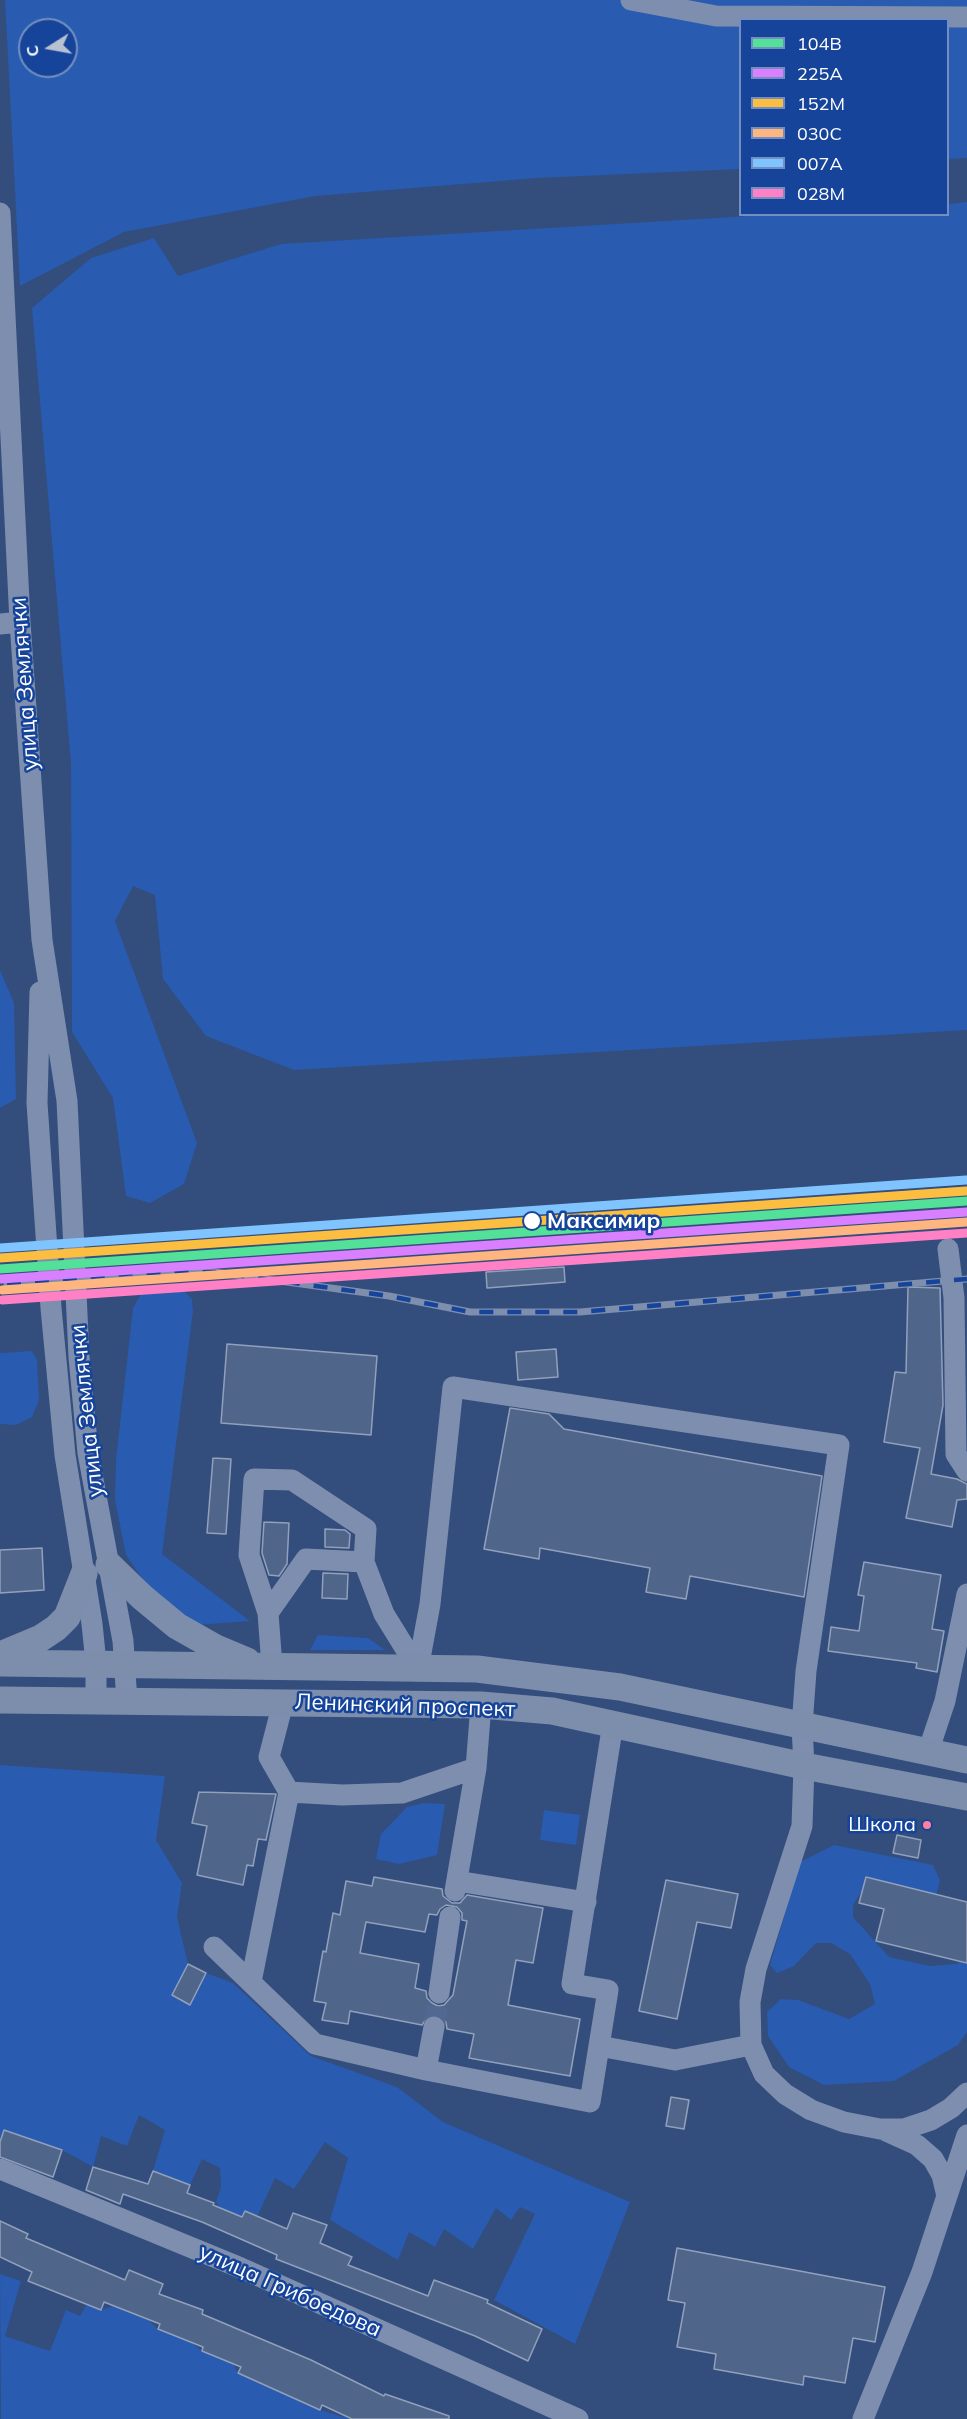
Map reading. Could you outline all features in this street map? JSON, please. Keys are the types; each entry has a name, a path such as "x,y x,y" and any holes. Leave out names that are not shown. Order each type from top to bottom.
{"main road":[{"path":"109,1565 142,1597 187,1633 235,1657 272,1666"},
{"path":"0,1655 41,1638 56,1628 67,1617 76,1600 84,1574"},
{"name":"Ленинский проспект","path":"0,1663 477,1669 620,1687 967,1760"},
{"name":"Ленинский проспект","path":"0,1700 481,1705 552,1711 804,1766 967,1797"}],"street":[{"path":"631,0 716,16 967,17"},
{"name":"улица Землячки","path":"0,213 10,623 42,940 67,1101 85,1425 94,1495 126,1663 127,1702"},
{"name":"улица Землячки","path":"42,940 37,1103 51,1308 63,1437 96,1663 96,1701"},
{"path":"948,1249 954,1298 956,1454 967,1471"},
{"path":"418,1669 430,1604 453,1387 839,1445 809,1644 802,1726 804,1766 802,1826 756,1969 750,2002 751,2045 764,2074 785,2094 811,2110 844,2122 880,2129 904,2129 931,2121 951,2108 967,2093"},
{"path":"272,1666 268,1613 249,1555 254,1479 292,1480 366,1529 364,1562 384,1614 418,1669"},
{"path":"268,1613 306,1558 364,1562"},
{"path":"928,1752 945,1701 967,1594"},
{"path":"251,1982 289,1792 269,1757 283,1702"},
{"path":"481,1705 476,1768 456,1886 586,1902"},
{"path":"214,1947 315,2044 426,2070 590,2102 608,1990 572,1984 613,1723"},
{"path":"289,1792 342,1796 402,1793 476,1768"},
{"path":"439,1993 450,1917"},
{"path":"426,2070 434,2027"},
{"path":"599,2046 675,2060 751,2045"},
{"path":"880,2129 917,2145 933,2159 942,2175 947,2196"},
{"path":"863,2419 922,2272 967,2135"},
{"name":"улица Грибоедова","path":"0,2169 241,2268 578,2419"}],"shaded area":[{"path":"5,0 967,0 967,158 949,159 949,18 739,18 739,169 537,178 315,196 124,232 20,286"},
{"path":"967,202 967,1030 294,1070 206,1036 163,979 155,895 133,886 115,921 197,1143 184,1184 150,1203 126,1196 113,1098 72,1032 71,764 32,308 91,258 154,238 178,276 281,244 749,216 949,216 949,204"},
{"path":"0,970 14,1003 16,1099 0,1108"},
{"path":"184,1291 192,1299 193,1311 162,1554 250,1621 196,1625 153,1594 126,1555 115,1500 116,1460 133,1308 141,1294"},
{"path":"32,1351 37,1360 39,1400 32,1417 16,1425 0,1424 0,1353"},
{"path":"318,1635 368,1638 385,1650 310,1650"},
{"path":"0,1765 165,1776 156,1840 182,1883 177,1917 188,1964 172,1996 191,2004 206,1973 233,1983 311,2056 397,2087 443,2122 630,2202 575,2344 494,2300 535,2214 520,2207 511,2220 496,2208 473,2249 444,2229 435,2247 409,2232 398,2260 330,2220 348,2158 325,2142 294,2189 275,2178 257,2217 242,2217 220,2208 216,2202 221,2187 220,2168 202,2159 190,2185 153,2171 165,2130 139,2115 127,2146 101,2136 93,2167 62,2150 5,2130 0,2142"},
{"path":"424,1803 445,1804 437,1855 399,1864 376,1859 381,1834 407,1807"},
{"path":"544,1810 580,1815 576,1845 540,1840"},
{"path":"834,1845 933,1865 940,1880 936,1896 862,1891 853,1905 853,1917 889,1957 930,1966 958,1964 967,1947 967,2032 958,2045 894,2081 824,2085 789,2067 768,2036 767,2012 781,1999 798,2000 849,2019 875,2004 870,1984 850,1954 831,1943 816,1943 794,1966 777,1973 770,1965 800,1862"},
{"path":"0,2274 21,2281 5,2336 50,2351 66,2310 80,2316 87,2304 101,2310 114,2306 148,2320 158,2329 191,2342 202,2351 233,2363 238,2373 320,2410 351,2419 1,2419"}],"building":[{"path":"564,1267 565,1282 487,1288 486,1272"},
{"path":"908,1287 940,1288 943,1405 931,1474 957,1479 967,1484 967,1499 957,1500 952,1527 906,1518 920,1448 884,1442 895,1372 906,1373"},
{"path":"227,1344 377,1356 371,1435 221,1423"},
{"path":"556,1349 558,1377 518,1380 516,1352"},
{"path":"510,1408 549,1414 564,1429 822,1476 804,1597 690,1576 686,1599 646,1592 650,1568 540,1548 539,1559 484,1549"},
{"path":"213,1458 231,1459 226,1534 207,1533"},
{"path":"264,1522 289,1523 287,1564 279,1576 269,1575 262,1553"},
{"path":"325,1529 345,1530 350,1534 349,1548 325,1547"},
{"path":"42,1548 44,1590 0,1593 0,1550"},
{"path":"864,1562 941,1575 932,1629 944,1631 937,1672 916,1668 917,1663 828,1651 831,1627 859,1631 864,1596 858,1595"},
{"path":"323,1573 348,1574 347,1599 322,1598"},
{"path":"199,1792 276,1794 266,1840 258,1839 253,1866 247,1865 243,1885 197,1875 207,1826 192,1823"},
{"path":"897,1835 921,1840 918,1858 893,1853"},
{"path":"374,1877 442,1889 443,1896 452,1903 460,1903 467,1895 543,1908 533,1963 516,1960 508,2005 580,2019 570,2076 469,2058 474,2034 447,2029 446,2022 437,2015 429,2015 422,2025 350,2011 348,2024 322,2020 326,2003 314,2001 333,1913 340,1915 346,1881 372,1886","holes":["446,1905 457,1907 462,1913 462,1920 467,1921 453,1995 444,2005 438,2006 432,2003 427,1998 426,1991 415,1988 419,1964 360,1953 366,1922 425,1932 429,1914 437,1915"]},
{"path":"866,1877 967,1902 967,1963 876,1941 884,1909 859,1903"},
{"path":"666,1880 738,1894 731,1928 697,1922 677,2019 639,2011"},
{"path":"188,1964 206,1973 190,2005 172,1995"},
{"path":"671,2097 689,2100 684,2129 666,2126"},
{"path":"4,2130 62,2150 53,2177 0,2157 0,2142"},
{"path":"93,2167 148,2184 153,2171 190,2185 187,2193 214,2203 213,2205 242,2217 245,2211 287,2229 293,2213 327,2225 320,2243 352,2257 348,2265 428,2296 434,2280 488,2300 487,2303 542,2329 528,2361 475,2336 276,2259 277,2255 202,2222 123,2194 120,2204 86,2190"},
{"path":"0,2221 28,2234 26,2238 125,2280 129,2270 163,2284 159,2294 203,2310 202,2314 311,2360 384,2396 385,2394 449,2416 449,2419 352,2419 322,2405 320,2410 238,2373 241,2367 202,2351 203,2347 158,2329 160,2324 104,2302 101,2310 28,2281 32,2272 0,2257"},
{"path":"677,2248 885,2287 875,2342 853,2338 845,2383 804,2376 803,2385 714,2369 716,2354 677,2347 685,2303 668,2300"}],"tunnel":[{"path":"434,2027 439,1993"}],"railway":[{"path":"7,1284 135,1273 214,1272 389,1296 470,1312 580,1312 967,1279"}],"transit line":[{"name":"007А","path":"0,1248 966,1180"},
{"name":"152М","path":"0,1258 966,1191"},
{"name":"104В","path":"0,1269 967,1201"},
{"name":"225А","path":"1,1279 967,1212"},
{"name":"030C","path":"2,1290 967,1222"},
{"name":"028М","path":"2,1300 967,1233"}],"place":[{"name":"Максимир","path":"532,1221"},
{"name":"Школа","path":"927,1825"}]}
